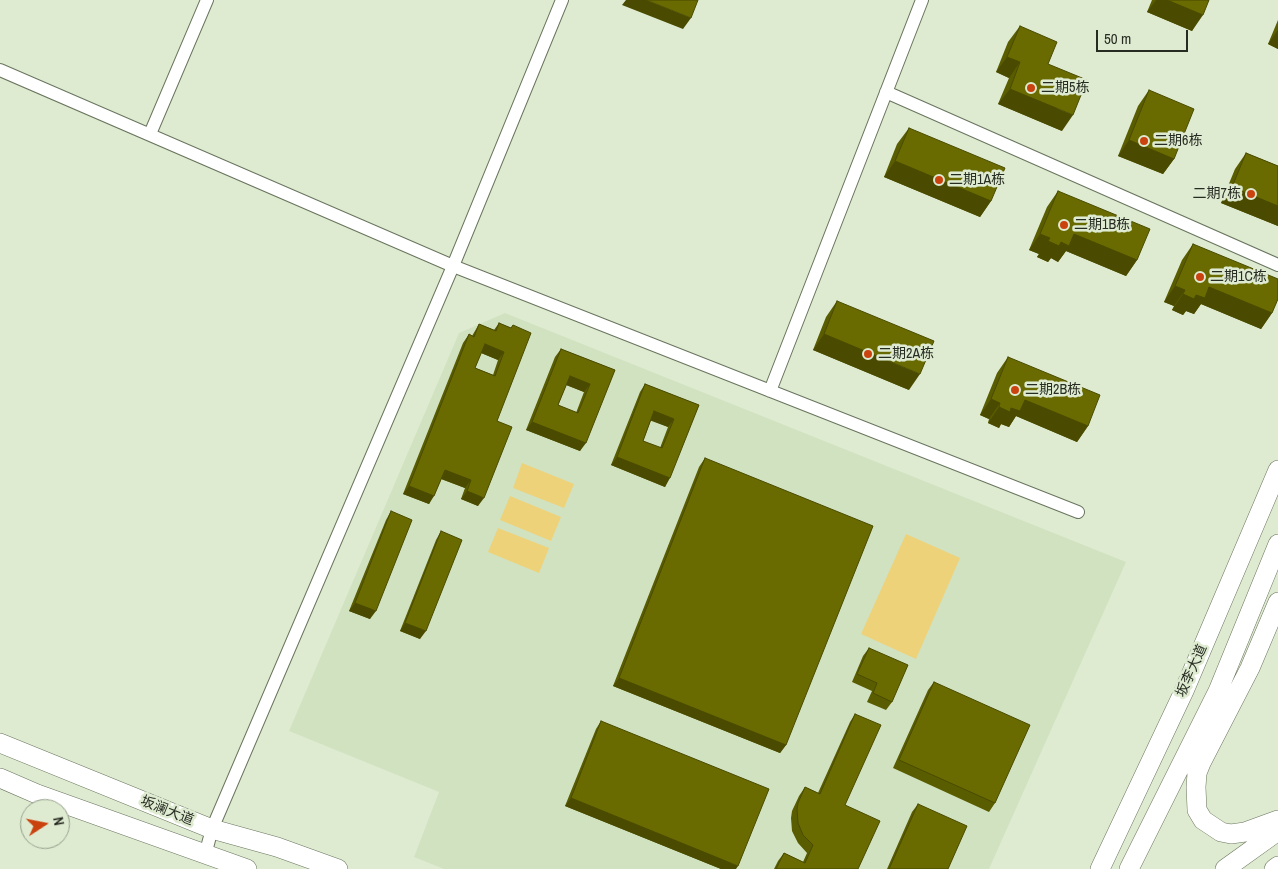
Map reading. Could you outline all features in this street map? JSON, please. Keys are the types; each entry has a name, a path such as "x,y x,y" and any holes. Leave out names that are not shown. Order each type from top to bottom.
{"main road":[{"name":"坂李大道","path":"1100,869 1184,691 1278,470"},
{"path":"1129,869 1218,691 1278,544"},
{"path":"1278,602 1250,668 1201,763 1197,773 1196,787 1197,810 1203,820 1221,832 1231,834 1246,832 1278,820"},
{"name":"坂澜大道","path":"0,743 212,829 277,847 338,869"},
{"name":"坂澜大道","path":"0,778 38,794 247,869"},
{"path":"1225,869 1278,831"},
{"path":"1095,869 1108,852"},
{"path":"1274,869 1278,866"}],"street":[{"path":"150,134 207,0"},
{"path":"205,855 212,829 453,266 562,0"},
{"path":"770,391 922,0"},
{"path":"0,70 453,266 1078,512"},
{"path":"886,92 1278,265"}],"shaded area":[{"path":"505,313 1126,562 989,869 444,869 414,857 439,792 289,731 459,333"},
{"path":"522,463 574,484 564,508 513,488"},
{"path":"510,496 561,517 551,541 500,520"},
{"path":"498,528 549,548 539,573 488,552"},
{"path":"906,534 960,558 916,659 861,634"}],"building":[{"path":"646,0 698,0 691,18"},
{"path":"1167,0 1209,0 1203,15"},
{"path":"1020,26 1057,42 1048,64 1087,80 1073,115 1010,89 1020,62 1007,57"},
{"path":"1149,90 1194,109 1174,159 1129,140"},
{"path":"909,128 1005,168 991,201 895,161"},
{"path":"1246,153 1278,166 1278,206 1232,187"},
{"path":"1058,191 1150,229 1137,260 1074,234 1069,246 1061,242 1059,246 1048,241 1050,238 1040,234"},
{"path":"1193,244 1278,279 1278,299 1272,313 1209,287 1205,298 1196,295 1194,299 1183,294 1185,290 1175,286"},
{"path":"837,301 934,341 920,374 824,334"},
{"path":"499,323 511,328 513,325 531,333 497,421 512,427 484,498 467,491 471,480 445,470 434,496 409,486 469,334 474,337 479,324 496,331","holes":["485,344 504,352 495,376 475,368"]},
{"path":"561,349 615,370 586,443 532,422","holes":["570,376 590,384 578,413 558,405"]},
{"path":"1008,357 1100,395 1088,426 1025,400 1020,411 1011,408 1010,412 999,407 1000,403 991,399"},
{"path":"645,384 699,405 670,478 617,457","holes":["654,411 674,419 662,448 643,441"]},
{"path":"705,458 873,526 786,745 619,678"},
{"path":"391,511 412,520 376,611 355,603"},
{"path":"441,531 462,540 426,631 405,623"},
{"path":"869,648 908,665 892,702 873,693 877,683 857,674"},
{"path":"934,682 1030,725 995,803 899,760"},
{"path":"855,714 881,725 845,805 880,821 858,869 776,869 784,853 805,863 813,845 803,835 798,823 798,803 805,787 820,794"},
{"path":"601,721 769,789 738,866 571,798"},
{"path":"918,804 967,826 948,869 889,869"}],"place":[{"name":"二期5栋","path":"1031,88"},
{"name":"二期6栋","path":"1144,141"},
{"name":"二期1A栋","path":"939,180"},
{"name":"二期7栋","path":"1251,194"},
{"name":"二期1B栋","path":"1064,225"},
{"name":"二期1C栋","path":"1200,277"},
{"name":"二期2A栋","path":"868,354"},
{"name":"二期2B栋","path":"1015,390"}]}
